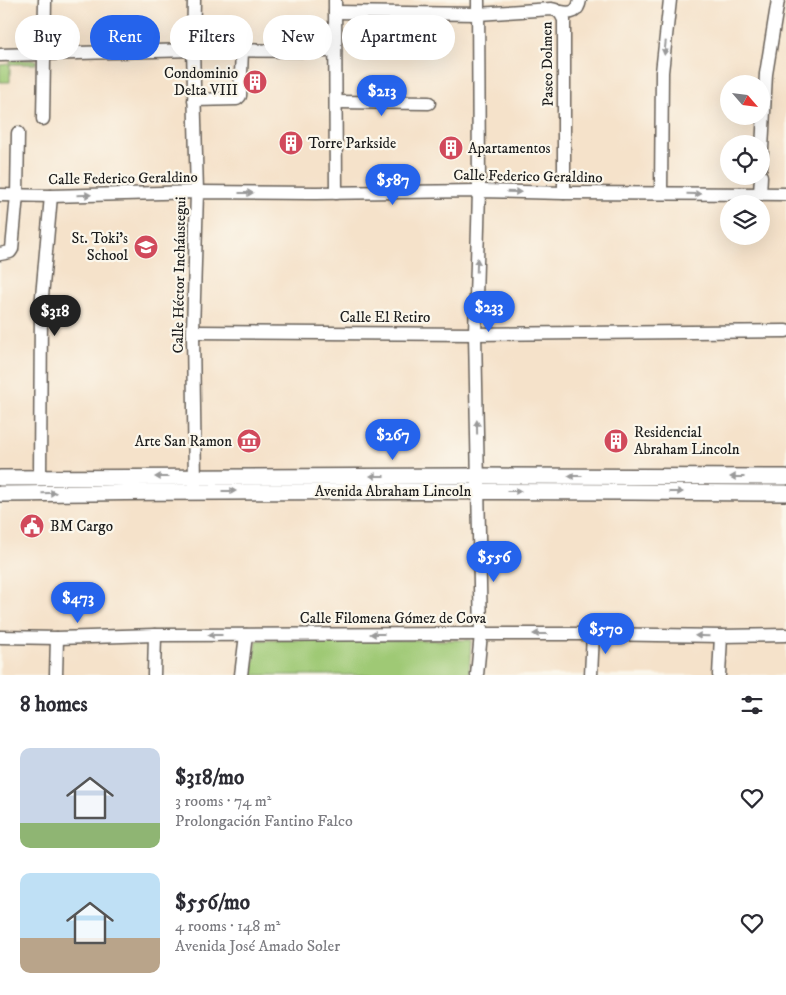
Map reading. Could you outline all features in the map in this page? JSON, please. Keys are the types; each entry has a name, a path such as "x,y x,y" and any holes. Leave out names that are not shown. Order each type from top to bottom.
{"main road":[{"name":"Avenida Abraham Lincoln","path":"0,478 40,477 195,484"},
{"name":"Avenida Abraham Lincoln","path":"0,494 195,484 478,483 786,478"},
{"name":"Avenida Abraham Lincoln","path":"478,483 786,493"}],"street":[{"path":"45,0 45,15"},
{"name":"Calle Héctor Incháustegui","path":"194,0 194,15"},
{"path":"477,675 481,634 475,334 479,191 478,0"},
{"path":"561,12 568,14 575,12 580,0"},
{"path":"661,193 662,72 670,0"},
{"path":"763,135 766,74 778,0"},
{"path":"335,6 336,193"},
{"name":"Paseo Dolmen","path":"335,6 478,14 551,9 557,9 561,12 564,20 564,193"},
{"path":"253,50 335,51"},
{"path":"80,54 170,51"},
{"path":"0,55 15,55"},
{"path":"43,119 44,60"},
{"name":"Calle Héctor Incháustegui","path":"193,60 197,192 193,332 195,484"},
{"path":"194,100 237,99 240,96 242,60"},
{"path":"336,102 429,104"},
{"path":"0,254 10,252 12,249 17,195 18,133"},
{"path":"760,185 760,194"},
{"name":"Calle Federico Geraldino","path":"0,195 479,191 786,194"},
{"path":"40,477 41,308 51,196"},
{"name":"Calle El Retiro","path":"193,332 475,334 786,331"},
{"path":"241,675 246,634"},
{"name":"Calle Filomena Gómez de Cova","path":"0,637 57,638 246,634 786,636"},
{"path":"592,675 593,634"},
{"path":"154,675 155,635"},
{"path":"718,675 721,636"},
{"path":"56,675 57,638"}],"green space":[{"path":"10,60 36,60 36,64 10,64"},
{"path":"10,64 10,82 0,82 0,65"},
{"path":"257,640 471,640 469,675 252,675"}],"place":[{"name":"Condominio Delta VIII","path":"255,82"},
{"name":"Torre Parkside","path":"291,143"},
{"name":"Apartamentos","path":"451,148"},
{"name":"St. Toki's School","path":"146,247"},
{"name":"Arte San Ramon","path":"249,441"},
{"name":"Residencial Abraham Lincoln","path":"616,441"},
{"name":"BM Cargo","path":"32,526"}]}
